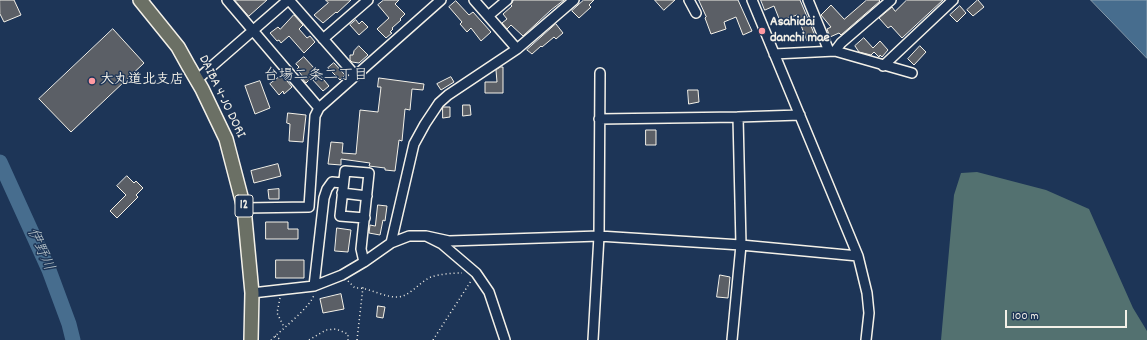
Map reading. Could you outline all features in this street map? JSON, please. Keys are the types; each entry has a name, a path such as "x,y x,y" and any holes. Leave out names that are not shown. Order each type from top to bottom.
{"highway":[{"name":"DAIBA 4-JO DORI","path":"140,0 178,47 197,80 226,139 244,208 252,293 251,340"}],"street":[{"path":"227,0 319,108"},
{"path":"197,80 289,0 355,75"},
{"path":"323,39 368,0"},
{"path":"244,208 309,207 315,116 319,108 441,0"},
{"path":"474,0 517,49"},
{"path":"488,16 506,0"},
{"path":"391,243 414,144 428,118 439,103 448,94 517,49 574,0"},
{"path":"689,0 696,13"},
{"path":"752,0 858,256 867,293 869,313 866,340"},
{"path":"818,0 810,3 832,51"},
{"path":"832,51 891,0"},
{"path":"883,66 953,0"},
{"path":"774,54 832,51 912,73"},
{"path":"593,340 599,236 600,73"},
{"path":"599,119 800,115"},
{"path":"732,340 741,244 738,117"},
{"path":"364,262 361,249 365,218 369,173 345,171 340,216 365,218"},
{"path":"314,286 324,198 327,189 332,182 344,183"},
{"path":"342,193 367,196"},
{"path":"252,293 314,286 342,275 391,243 409,236 426,236 449,241 599,236 741,244 858,256"},
{"path":"426,236 442,244 476,273 489,292 506,340"}],"path":[{"path":"342,275 354,288 363,287 384,295 398,297 411,292 418,284 432,277 456,273 476,273"},
{"path":"433,340 476,273"},
{"path":"271,340 314,298 314,286"},
{"path":"358,340 363,287"},
{"path":"282,290 277,313 284,327"},
{"path":"309,340 326,330 336,329 348,334 348,340"},
{"path":"275,336 281,340"}],"green space":[{"path":"977,172 1046,190 1089,209 1133,308 1147,331 1147,340 941,340 954,195 961,173"}],"water":[{"path":"1091,0 1147,0 1147,58"}],"building":[{"path":"0,0 14,0 21,15 4,22 0,14"},
{"path":"235,0 267,0 249,16"},
{"path":"326,0 351,0 323,23 314,15 328,3"},
{"path":"384,0 399,0 395,4 405,14 392,28 393,29 390,32 392,33 386,38 377,29 389,18 378,5"},
{"path":"514,0 564,0 523,36 511,25 507,29 502,23 507,19 503,14 512,6 511,5"},
{"path":"584,0 594,0 589,5 591,7 579,18 572,11"},
{"path":"655,0 675,0 664,10"},
{"path":"699,0 738,0 752,31 743,35 736,17 724,22 726,29 711,34"},
{"path":"761,0 800,0 816,38 807,41 797,15 780,21 774,6 765,10"},
{"path":"867,0 880,1 841,35 839,33 830,37 827,29 831,27 821,15 831,5 844,19"},
{"path":"907,0 943,0 902,38 891,26 888,28 879,18 892,7 895,11"},
{"path":"978,0 984,7 973,16 967,10"},
{"path":"456,1 469,15 473,12 491,32 481,41 471,28 467,32 460,24 462,22 449,7"},
{"path":"960,6 966,13 957,22 950,15"},
{"path":"294,15 303,25 299,29 307,38 310,36 315,42 304,53 289,36 281,43 279,40 277,41 270,33 278,27 280,29"},
{"path":"356,20 359,24 362,21 368,27 359,35 350,25"},
{"path":"556,24 563,33 556,39 554,37 532,54 527,50"},
{"name":"大丸道北支店","path":"113,29 144,63 71,132 39,99"},
{"path":"864,38 873,48 880,41 888,50 882,57 880,55 879,57 874,52 871,55 859,52 855,46"},
{"path":"359,46 368,55 359,63 352,62 350,60 350,55 353,55 354,51"},
{"path":"920,46 926,52 914,65 908,59"},
{"path":"304,57 314,68 316,67 320,71 318,73 329,86 323,91 311,78 306,83 302,78 303,77 297,69 299,67 296,64"},
{"path":"334,63 345,75 340,80 328,68"},
{"path":"503,67 503,93 485,93 485,82 497,82 496,70"},
{"path":"282,75 292,87 284,94 283,91 279,95 270,84"},
{"path":"451,77 454,82 441,90 437,84"},
{"path":"379,78 424,84 423,90 412,89 410,110 405,109 402,141 399,140 395,171 369,166 370,163 341,159 341,165 328,164 331,142 343,143 342,153 356,154 360,110 378,112 381,87 378,87"},
{"path":"260,81 270,108 255,114 245,86"},
{"path":"688,90 698,90 699,102 689,104"},
{"path":"463,105 470,105 471,115 463,116"},
{"path":"443,107 450,107 450,117 443,118"},
{"path":"288,113 306,115 303,142 289,141 290,124 287,123"},
{"path":"646,130 656,130 656,145 646,145"},
{"path":"278,164 281,176 254,183 251,171"},
{"path":"127,176 134,183 136,181 143,188 136,195 138,197 117,218 110,211 126,195 117,186"},
{"path":"279,189 279,199 269,199 268,190"},
{"path":"378,205 387,206 385,221 383,220 380,235 369,233 370,225 375,226"},
{"path":"266,222 288,222 288,229 298,229 298,239 266,239"},
{"path":"337,228 351,230 348,252 335,251"},
{"path":"276,260 304,260 304,278 276,278"},
{"path":"720,275 730,277 728,298 717,297"},
{"path":"341,294 344,309 323,313 320,299"},
{"path":"378,306 385,307 383,318 377,317"}],"waterway":[{"name":"伊野川","path":"0,162 49,270 69,324 73,340"}],"place":[{"name":"Asahidai danchi mae","path":"762,31"},
{"name":"大丸道北支店","path":"92,81"}],"district":[{"name":"台場二条二丁目","path":"316,77"}]}
